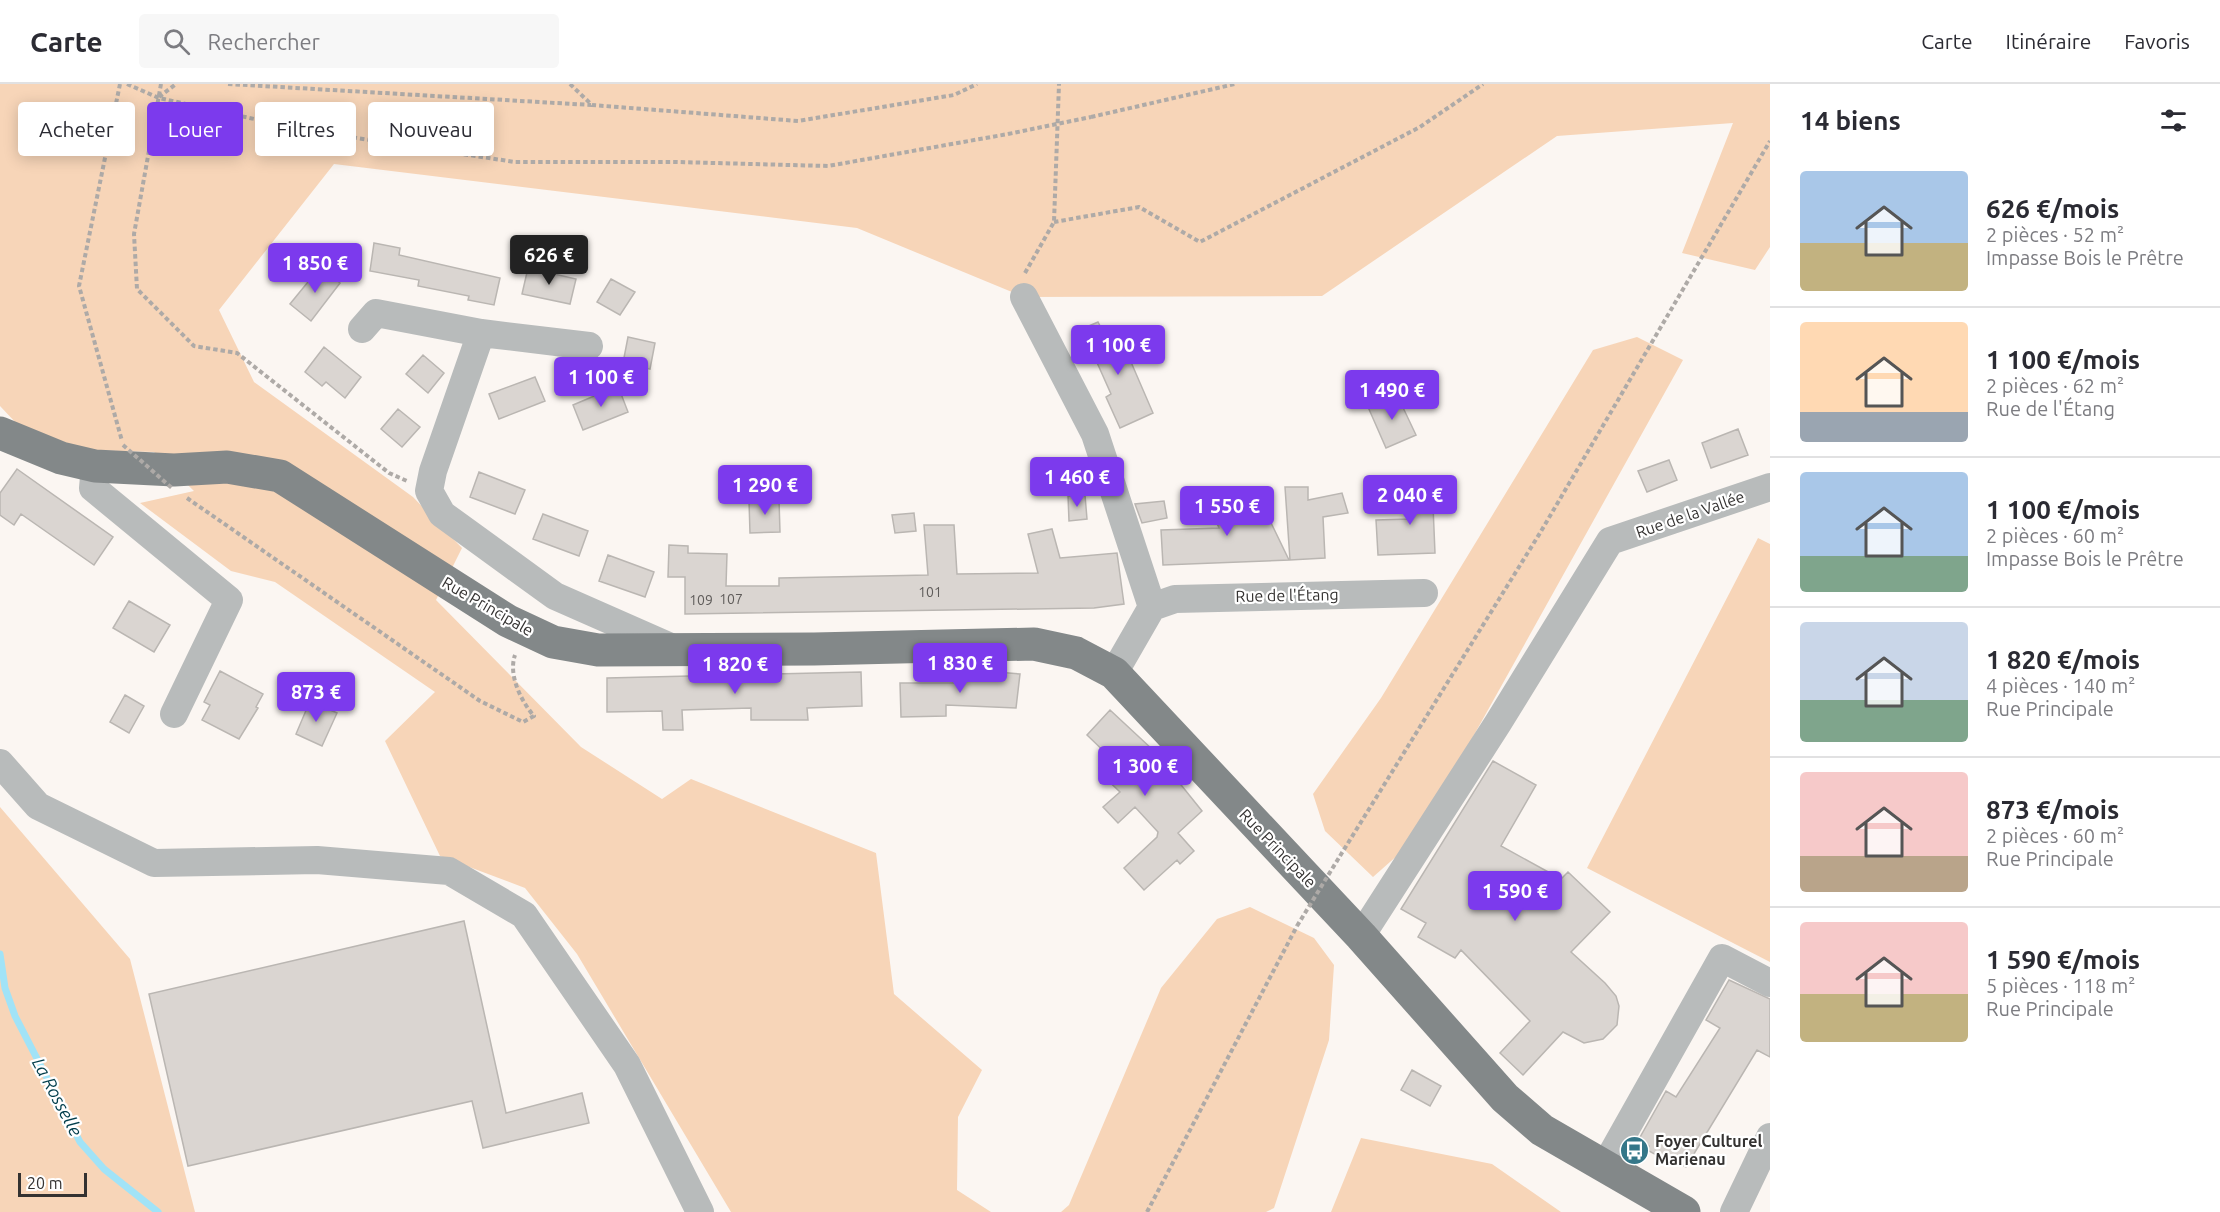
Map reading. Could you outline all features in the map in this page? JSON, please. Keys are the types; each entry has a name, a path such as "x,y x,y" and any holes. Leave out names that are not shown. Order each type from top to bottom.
{"main road":[{"name":"Rue Principale","path":"0,433 61,458 95,466 174,470 227,467 280,476 508,621 553,642 598,650 814,649 1034,644 1076,653 1114,674 1360,936 1505,1098 1542,1130 1684,1212"}],"street":[{"path":"1024,297 1095,434 1152,607 1114,674"},
{"path":"362,329 376,313 481,333 589,346"},
{"path":"481,333 433,471 429,491 442,514 555,596 673,648"},
{"path":"95,466 93,488 229,600 174,714"},
{"name":"Rue de la Vallée","path":"1360,936 1498,723 1610,541 1770,487"},
{"name":"Rue de l'Étang","path":"1152,607 1175,599 1424,593"},
{"path":"0,763 38,806 154,863 316,860 449,871 524,915 627,1065 700,1212"},
{"path":"1605,1166 1722,958 1770,983"},
{"path":"1734,1212 1770,1137"}],"path":[{"path":"120,84 79,286 123,445 173,489 480,701 523,722 534,716 521,700 512,662 524,628"},
{"path":"128,84 159,98 304,130 515,162 677,162 828,166 1008,134 1235,84"},
{"path":"161,84 134,234 137,290 194,346 237,353 389,473 429,491"},
{"path":"159,98 176,84"},
{"path":"228,84 592,105 798,121 954,95 976,84"},
{"path":"570,84 592,105"},
{"path":"1024,297 1019,283 1054,222 1059,84"},
{"path":"1054,222 1138,207 1200,242 1420,127 1484,84"},
{"path":"1147,1212 1297,926 1540,532 1770,141"}],"shaded area":[{"path":"0,84 1770,84 1770,247 1755,270 1682,253 1733,123 1557,136 1322,296 1024,297 857,228 334,164 219,310 254,382 413,497 462,548 436,600 581,747 662,799 691,779 876,853 894,994 982,1070 958,1117 957,1190 991,1212 731,1212 577,954 525,888 440,856 385,741 435,692 275,582 231,571 140,503 194,491 154,452 85,450 17,424 0,406"},
{"path":"1637,337 1683,360 1416,839 1373,877 1325,831 1313,794 1381,698 1593,350"},
{"path":"1758,538 1770,544 1770,962 1587,868"},
{"path":"0,807 130,959 195,1212 0,1212"},
{"path":"1250,907 1314,938 1334,965 1329,1040 1274,1208 1266,1212 1061,1212 1069,1205 1161,988 1217,919"},
{"path":"1361,1138 1492,1164 1561,1212 1331,1212"}],"building":[{"path":"374,243 400,248 399,255 500,278 494,305 468,300 469,296 418,286 419,280 370,271"},
{"path":"321,266 340,283 311,321 290,304"},
{"path":"528,268 576,279 570,304 522,294"},
{"path":"611,279 635,292 620,315 597,302"},
{"path":"1098,322 1106,337 1118,332 1153,413 1120,428 1106,397 1111,394 1082,329"},
{"path":"628,337 655,343 650,369 623,363"},
{"path":"324,347 361,377 345,398 326,382 322,386 305,372"},
{"path":"423,355 444,373 428,393 406,374"},
{"path":"535,377 545,401 499,419 489,394"},
{"path":"618,386 628,412 583,430 573,405"},
{"path":"1391,397 1398,397 1416,435 1386,448 1368,407"},
{"path":"398,409 420,427 402,447 381,429"},
{"path":"1738,429 1748,455 1711,468 1702,443"},
{"path":"1669,460 1677,480 1647,492 1638,471"},
{"path":"17,469 113,537 94,565 21,514 14,525 0,515 0,493"},
{"path":"479,472 525,490 515,514 470,497"},
{"path":"1410,482 1432,482 1435,553 1378,555 1376,520 1409,519"},
{"path":"1285,487 1308,487 1308,500 1342,493 1348,513 1323,517 1325,558 1290,560"},
{"path":"1085,495 1087,519 1069,521 1068,496"},
{"path":"1227,496 1258,496 1289,560 1163,565 1161,530 1219,528 1211,509 1228,509"},
{"path":"779,500 780,532 750,533 749,501"},
{"path":"1164,501 1167,518 1142,523 1135,504"},
{"path":"914,513 916,531 895,533 892,515"},
{"path":"543,514 588,531 579,556 533,539"},
{"path":"924,525 954,525 957,574 1038,573 1028,534 1052,529 1060,558 1117,553 1124,604 1094,608 685,614 685,577 668,577 669,545 688,546 688,553 727,554 726,586 779,586 779,578 928,575"},
{"path":"608,555 654,572 645,597 599,581"},
{"path":"129,601 170,625 154,652 113,628"},
{"path":"220,671 263,694 256,707 258,708 239,739 202,720 210,705 204,702"},
{"path":"984,671 1020,674 1016,708 946,705 946,716 901,717 900,683 965,683 966,674 984,674"},
{"path":"861,672 862,706 807,708 808,720 751,720 751,708 682,710 683,730 663,730 662,711 607,712 607,678"},
{"path":"125,695 144,706 129,733 110,722"},
{"path":"310,701 337,713 322,746 296,734"},
{"path":"1110,710 1153,750 1202,811 1178,833 1194,851 1180,864 1177,860 1144,890 1124,868 1157,837 1158,832 1135,807 1118,823 1103,807 1120,792 1100,773 1099,768 1113,760 1087,735"},
{"path":"1493,761 1536,785 1501,846 1561,879 1568,872 1610,912 1571,952 1605,983 1616,996 1619,1006 1617,1025 1603,1039 1584,1043 1563,1032 1523,1075 1500,1053 1530,1021 1461,950 1455,958 1418,937 1426,923 1401,909"},
{"path":"464,921 506,1113 582,1093 589,1123 483,1148 472,1101 188,1166 149,994"},
{"path":"1729,980 1770,999 1770,1057 1757,1050 1686,1167 1666,1156 1664,1159 1647,1150 1649,1146 1639,1139 1666,1091 1676,1097 1720,1028 1706,1020"},
{"path":"1412,1070 1441,1086 1430,1106 1401,1090"}],"waterway":[{"name":"La Rosselle","path":"0,954 5,988 15,1016 80,1142 104,1169 158,1212"}],"place":[{"name":"Foyer Culturel Marienau","path":"1634,1150"}]}
